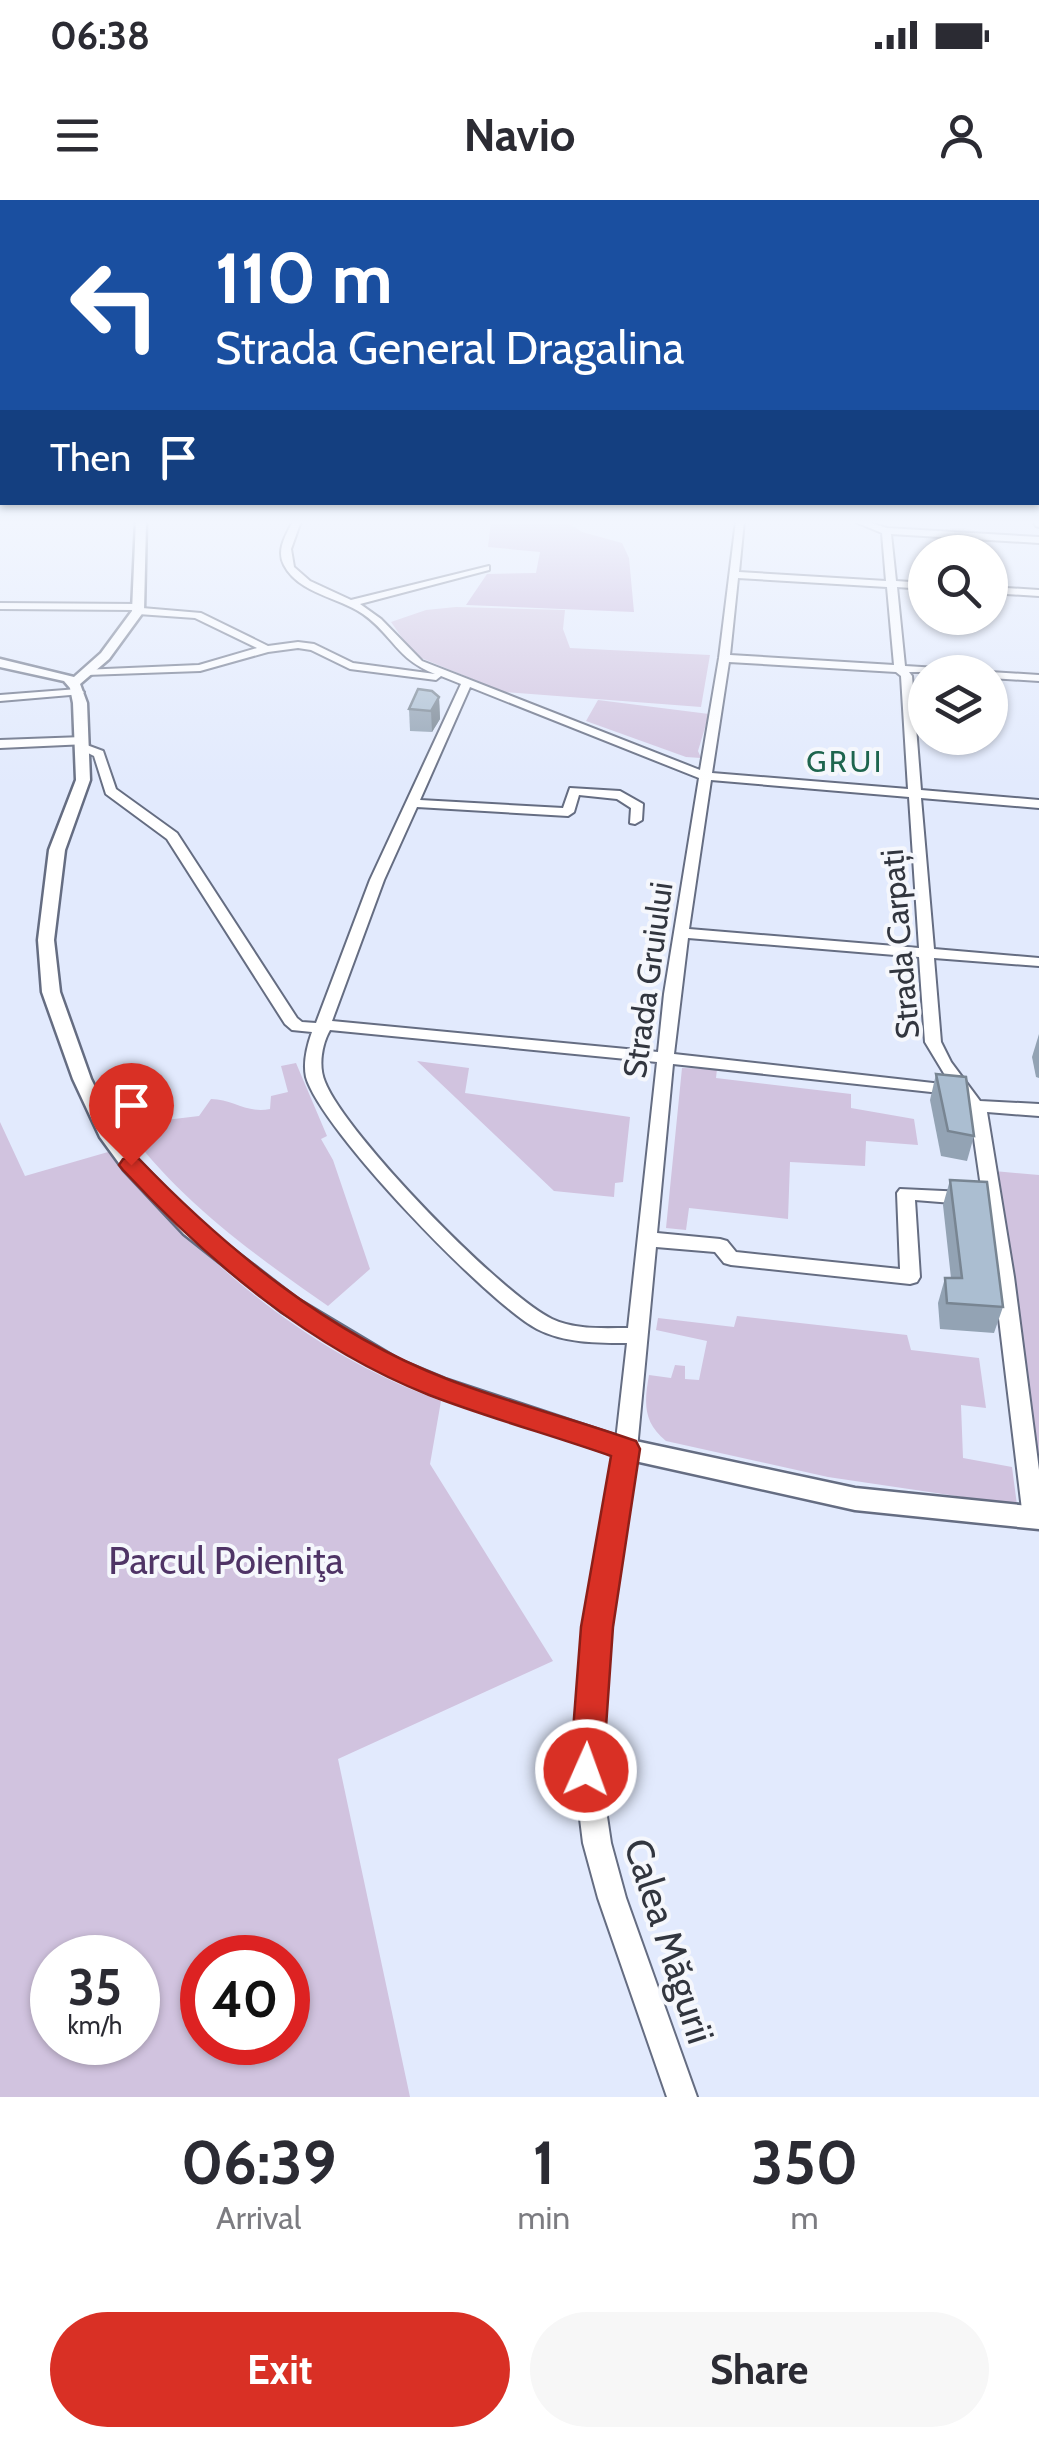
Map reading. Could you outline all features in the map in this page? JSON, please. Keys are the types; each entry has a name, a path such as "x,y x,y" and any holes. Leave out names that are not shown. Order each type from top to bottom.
{"main road":[{"path":"138,610 105,656 79,682 83,780 55,865 47,968 51,992 82,1080 110,1137 192,1229 236,1266 348,1343 437,1386 626,1449 856,1499 1037,1518"},
{"path":"0,663 48,671 79,682"}],"street":[{"path":"143,610 197,615 266,649"},
{"path":"361,610 379,621 410,657 459,681 704,776 1039,804"},
{"name":"Strada Gruiului","path":"626,1449 664,1058 730,610"},
{"name":"Strada Carpați","path":"893,610 900,669 906,676 933,1042 943,1070 971,1099 991,1198 1037,1518"},
{"path":"0,698 79,682 200,668 266,649 314,647 350,666 459,681"},
{"path":"724,658 908,669"},
{"path":"1008,676 1039,678"},
{"path":"459,681 413,803 377,880 324,1026 313,1060 315,1080 339,1124 502,1294 542,1324 583,1334 637,1336"},
{"path":"0,744 84,744 99,754 110,791 172,836 298,1027 324,1026 664,1058 1039,1110"},
{"path":"413,803 568,812 574,791 626,796 638,807 635,820"},
{"path":"682,933 1039,962"},
{"path":"646,1239 720,1246 731,1258 910,1277 906,1192 991,1198"},
{"name":"Calea Măgurii","path":"626,1449 597,1627 586,1770 597,1843 612,1898 682,2097"}],"green space":[{"path":"426,610 565,610 563,629 570,648 710,655 701,707 504,692 414,655 391,622"},
{"path":"598,700 709,714 698,751 701,758 686,757 586,721"},
{"path":"417,1061 469,1068 465,1093 630,1117 623,1182 615,1183 614,1197 554,1191"},
{"path":"296,1063 327,1136 321,1139 333,1160 370,1269 328,1306 244,1245 192,1201 124,1125 199,1116 211,1099 254,1110 270,1109 271,1096 288,1092 281,1066"},
{"path":"682,1068 717,1069 716,1078 851,1094 851,1108 914,1119 918,1145 866,1141 865,1166 790,1162 788,1219 689,1208 686,1230 666,1228"},
{"name":"Parcul Poieniţa","path":"0,1122 25,1176 108,1152 181,1229 258,1298 344,1356 441,1401 430,1464 553,1661 338,1759 410,2097 0,2097"},
{"path":"994,1171 1039,1175 1039,1483"},
{"path":"737,1316 907,1335 911,1350 979,1358 986,1408 961,1405 963,1458 1012,1467 1017,1505 828,1477 666,1441 649,1419 649,1375 671,1378 675,1365 685,1366 685,1379 699,1380 707,1341 656,1330 658,1318 734,1327"}],"shaded area":[{"path":"575,610 634,610 634,612"}],"building":[{"path":"418,689 432,691 439,697 431,711 409,709"},
{"path":"936,1074 966,1077 974,1136 948,1131"},
{"path":"950,1180 987,1182 1003,1307 947,1303 945,1278 962,1278"}],"district":[{"name":"GRUI","path":"845,762"}],"route":[{"path":"131,1165 192,1229 236,1266 348,1343 437,1386 626,1449 597,1627 586,1770"}]}
